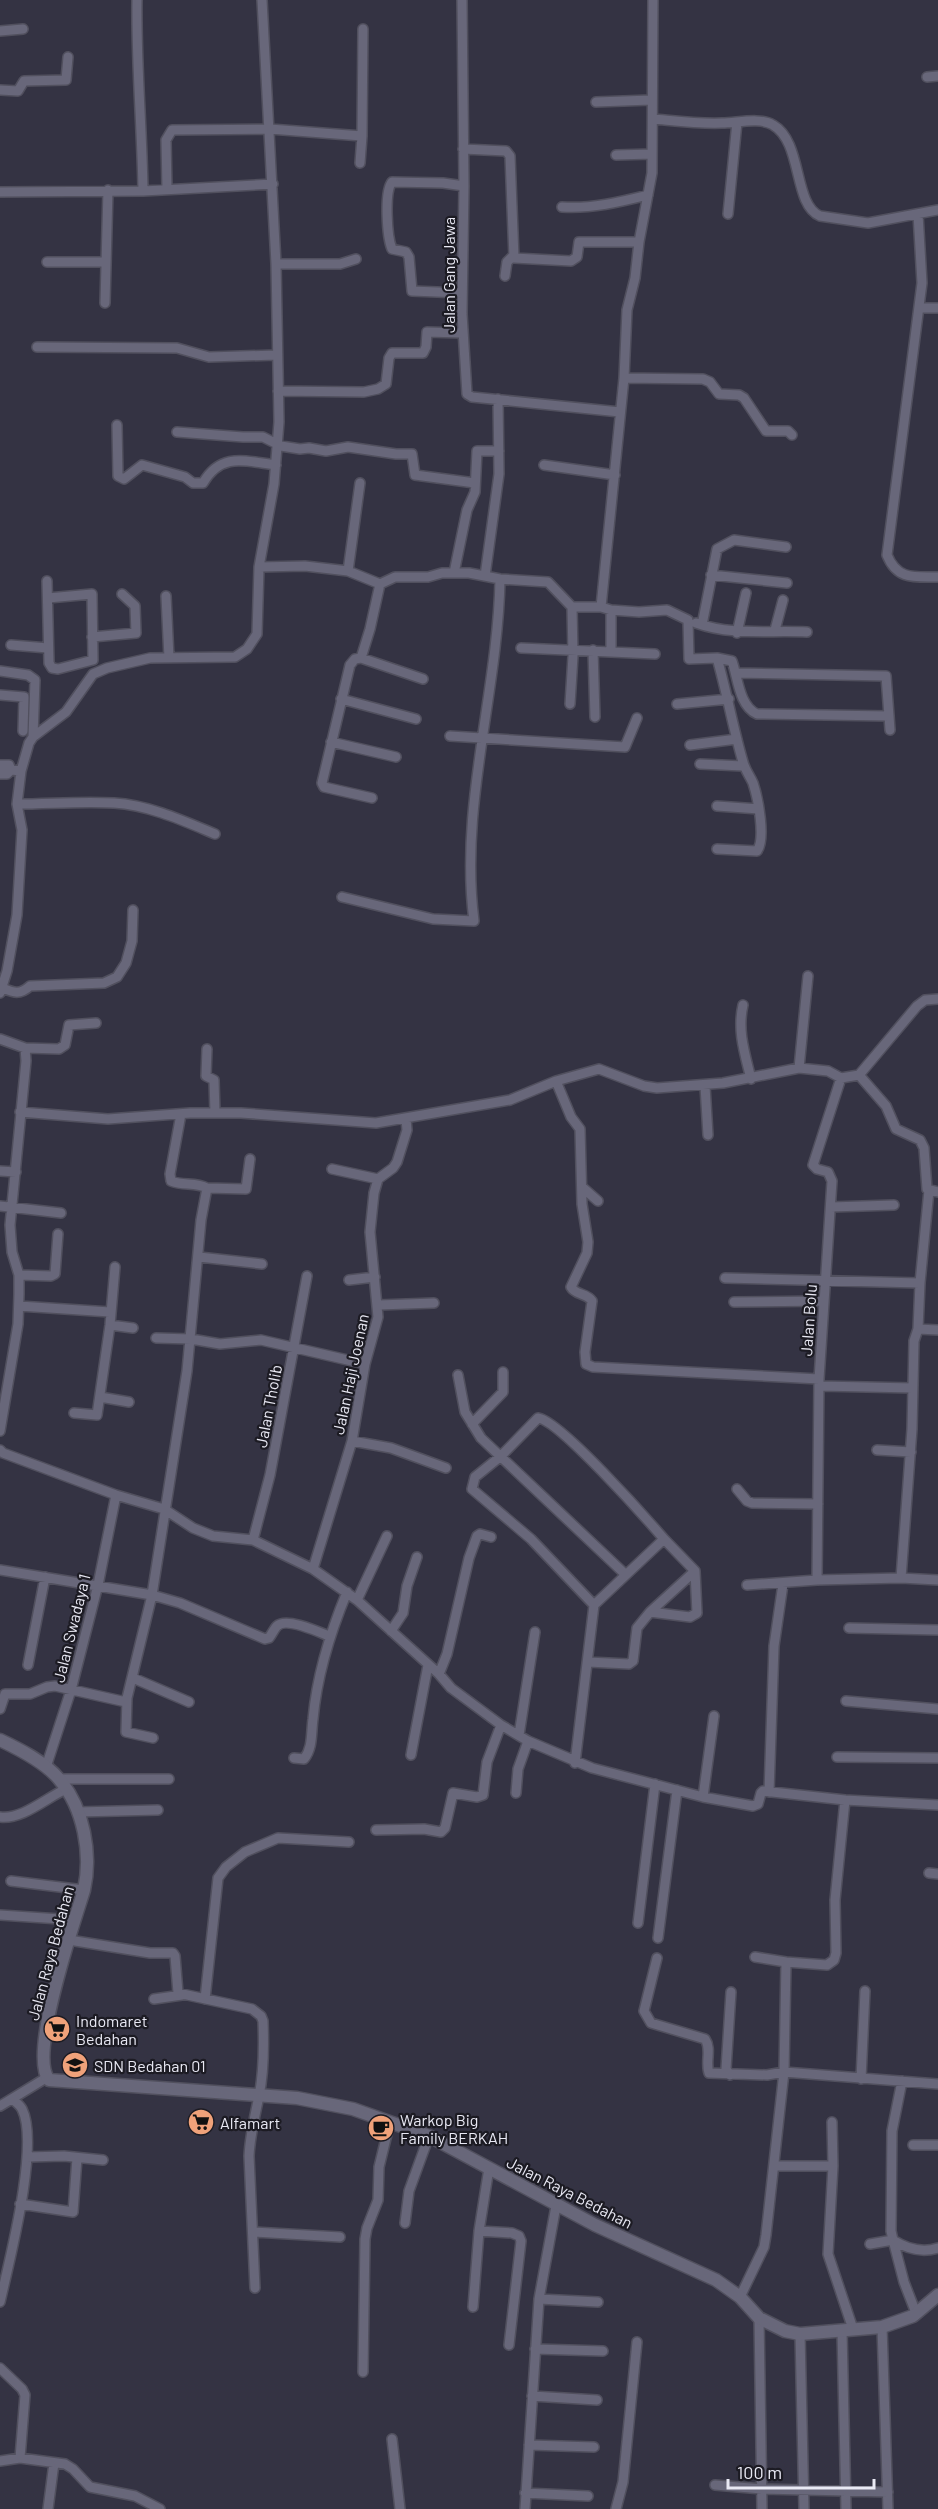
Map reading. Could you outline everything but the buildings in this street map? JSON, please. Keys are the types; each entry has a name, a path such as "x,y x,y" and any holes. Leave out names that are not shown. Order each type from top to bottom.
{"street":[{"path":"137,0 136,43 141,95 143,191"},
{"path":"33,737 66,712 93,674 134,660 225,659 242,654 257,634 259,567 276,465 278,391 273,184 261,0"},
{"name":"Jalan Gang Jawa","path":"462,0 464,186 462,333 466,394 620,412"},
{"path":"601,606 624,378 626,320 652,173 653,0"},
{"path":"0,31 23,29"},
{"path":"360,163 363,29"},
{"path":"0,90 18,91 24,81 66,80 68,57"},
{"path":"927,77 938,76"},
{"path":"596,102 651,100"},
{"path":"653,119 766,122 774,125 793,152 807,203 814,214 859,223 938,210"},
{"path":"728,214 736,122"},
{"path":"167,189 166,140 172,130 270,129 362,136"},
{"path":"463,149 506,151 510,156 513,256 507,262 505,276"},
{"path":"616,154 652,154"},
{"path":"462,293 412,291 409,256 406,252 393,249 389,241 388,186 392,182 443,183 464,186"},
{"path":"0,192 143,191 273,184"},
{"path":"105,303 108,190"},
{"path":"562,207 606,204 648,195"},
{"path":"918,214 922,283 887,555 892,567 907,576 938,577"},
{"path":"513,256 571,261 577,259 578,244 583,241 639,242"},
{"path":"276,264 340,264 356,259"},
{"path":"47,262 106,262"},
{"path":"919,308 938,308"},
{"path":"278,391 364,392 378,389 386,384 389,358 392,352 423,353 426,347 427,332 462,333"},
{"path":"37,347 177,348 209,357 276,355"},
{"path":"624,378 704,379 710,382 718,394 739,395 744,398 766,430 788,431 792,435"},
{"path":"485,576 499,474 498,399"},
{"path":"117,425 118,476 124,479 142,465 185,477 193,483 203,483 212,468 223,462 241,461 276,465"},
{"path":"177,432 263,437 277,444 300,449 326,451 348,447 412,454 415,475 475,483"},
{"path":"454,573 467,510 474,497 477,451 499,451"},
{"path":"544,465 615,475"},
{"path":"348,571 360,483"},
{"path":"702,625 717,549 734,540 786,547"},
{"path":"259,567 305,566 348,571 380,584 395,578 454,573 548,582 572,607 573,651 570,704"},
{"path":"711,575 787,583"},
{"path":"342,897 433,919 474,921 470,842 499,616 500,579"},
{"path":"47,581 49,663 52,668 58,669 93,660 92,594 48,598"},
{"path":"361,658 380,584"},
{"path":"737,633 746,593"},
{"path":"92,637 136,633 135,606 122,594"},
{"path":"166,596 169,658"},
{"path":"775,630 783,600"},
{"path":"572,607 601,606 611,610 667,610 702,625 737,633 775,630 807,632"},
{"path":"611,610 611,652"},
{"path":"688,620 689,659 717,658 732,661 744,702 757,714 890,716"},
{"path":"11,645 48,648"},
{"path":"521,648 655,654"},
{"path":"593,650 595,717"},
{"path":"372,798 324,787 322,783 350,665 355,659 361,658 423,679"},
{"path":"717,658 729,699 743,766 752,782 759,809 759,849 753,851 717,849"},
{"path":"84,663 93,674"},
{"path":"0,671 28,675 35,680 33,737 16,771 17,804 22,830 20,892 1,990 15,993 23,992 30,986 104,983 117,977 126,963 132,941 133,910"},
{"path":"736,673 886,676 890,730"},
{"path":"0,695 24,697 23,731"},
{"path":"341,699 416,719"},
{"path":"678,704 729,699"},
{"path":"450,736 624,747 637,718"},
{"path":"690,745 737,739"},
{"path":"331,742 396,757"},
{"path":"700,764 743,766"},
{"path":"0,765 9,765 16,771"},
{"path":"0,774 16,771"},
{"path":"17,804 113,803 175,817 215,834"},
{"path":"717,806 759,809"},
{"path":"799,1068 808,976"},
{"path":"20,1112 108,1119 241,1113 359,1123 406,1119 510,1100 556,1081 599,1069 644,1086 705,1086 799,1068 828,1071 841,1078 859,1076 917,1006 925,1000 938,999"},
{"path":"743,1005 740,1018 741,1034 751,1079"},
{"path":"0,1040 25,1048 59,1049 65,1046 69,1025 96,1023"},
{"path":"0,1431 4,1390 18,1306 19,1275 12,1252 12,1208 25,1048"},
{"path":"207,1049 206,1076 214,1080 215,1113"},
{"path":"859,1076 886,1106 896,1129 900,1133 918,1138 923,1143 926,1183 933,1191 920,1283 918,1329 914,1341 911,1452 901,1578"},
{"name":"Jalan Bolu","path":"817,1580 819,1382 831,1207 831,1176 813,1165 841,1078"},
{"path":"556,1081 571,1117 580,1129 582,1204 588,1248 571,1287 592,1301 585,1352 585,1361 589,1366 913,1388"},
{"path":"705,1086 708,1135"},
{"path":"181,1114 170,1174 171,1181 179,1184 199,1184 207,1188 246,1189 250,1159"},
{"path":"332,1169 378,1179 393,1168 397,1162 407,1131 406,1119"},
{"path":"0,1171 16,1172"},
{"name":"Jalan Haji Joenan","path":"313,1569 352,1441 365,1364 378,1317 379,1305 370,1220 378,1179"},
{"path":"582,1187 598,1201"},
{"path":"153,1737 126,1732 126,1701 152,1595 191,1339 201,1220 207,1188"},
{"path":"831,1207 894,1205"},
{"path":"0,1206 61,1213"},
{"path":"19,1275 51,1276 55,1274 58,1234"},
{"path":"199,1257 262,1264"},
{"path":"74,1413 97,1415 110,1325 115,1267"},
{"name":"Jalan Tholib","path":"253,1540 270,1475 296,1347 307,1276"},
{"path":"349,1280 375,1277"},
{"path":"725,1278 920,1283"},
{"path":"734,1302 824,1301"},
{"path":"379,1305 434,1303"},
{"path":"18,1306 110,1312"},
{"path":"110,1325 133,1328"},
{"path":"918,1329 938,1330"},
{"path":"156,1338 191,1339 220,1344 261,1340 365,1364"},
{"path":"472,1424 503,1392 503,1372"},
{"path":"458,1375 460,1394 472,1424 481,1438 626,1575"},
{"path":"100,1397 129,1402"},
{"path":"594,1605 531,1539 472,1489 475,1477 501,1456 534,1421 543,1419 605,1474 695,1571 697,1601 694,1616 682,1617 650,1612"},
{"path":"352,1441 391,1448 446,1468"},
{"path":"0,1450 3,1454 116,1495 164,1509 193,1528 213,1536 253,1540 313,1569 357,1600 439,1674 451,1688 501,1725 528,1741 575,1763 703,1797 753,1806 758,1804 762,1792 845,1800 938,1805"},
{"path":"877,1450 911,1452"},
{"path":"737,1489 747,1501 752,1503 818,1504"},
{"name":"Jalan Swadaya 1","path":"46,1767 71,1690 98,1585 116,1495"},
{"path":"439,1674 453,1633 469,1558 477,1536 480,1534 491,1537"},
{"path":"357,1600 387,1536"},
{"path":"575,1763 594,1605 664,1539"},
{"path":"391,1631 403,1613 407,1586 417,1557"},
{"path":"0,1570 152,1595 265,1639 269,1638 278,1625 283,1623 291,1623 329,1636"},
{"path":"588,1662 629,1664 633,1660 639,1624 695,1571"},
{"path":"28,1665 45,1576"},
{"path":"747,1585 817,1580 901,1578 938,1580"},
{"path":"769,1792 774,1646 783,1584"},
{"path":"294,1758 304,1759 311,1746 315,1693 329,1636 347,1592"},
{"path":"849,1628 938,1630"},
{"path":"519,1735 535,1632"},
{"path":"411,1755 428,1665"},
{"path":"133,1678 189,1702"},
{"path":"0,1709 4,1694 30,1694 47,1687 126,1701"},
{"path":"846,1701 938,1709"},
{"path":"703,1797 714,1716"},
{"path":"376,1830 424,1829 441,1832 448,1821 453,1793 477,1797 483,1795 487,1762 501,1725"},
{"name":"Jalan Raya Bedahan","path":"0,1740 46,1767 63,1784 77,1812 88,1859 84,1890 48,2019 43,2067 46,2078 52,2082 211,2094 259,2094 333,2104 390,2122 429,2136 556,2205 647,2250 699,2271 740,2298 759,2318 778,2329 800,2334 882,2327 905,2320 938,2295"},
{"path":"516,1793 518,1769 528,1741"},
{"path":"837,1757 938,1758"},
{"path":"0,1817 7,1818 26,1812 63,1784 169,1779"},
{"path":"638,1923 655,1784"},
{"path":"658,1938 677,1790"},
{"path":"755,1957 826,1965 834,1960 836,1953 836,1888 845,1800"},
{"path":"77,1812 158,1810"},
{"path":"205,1999 218,1878 226,1867 244,1852 278,1838 349,1842"},
{"path":"11,1881 84,1890"},
{"path":"0,1915 75,1920"},
{"path":"69,1940 150,1953 174,1954 176,1989 182,1995"},
{"path":"657,1958 644,2011 646,2018 651,2023 705,2039 708,2043 709,2073 767,2075 784,2072 938,2084"},
{"path":"740,2298 764,2247 784,2072 786,1962"},
{"path":"861,2079 865,1991"},
{"path":"730,1992 726,2069 730,2075"},
{"path":"154,1999 182,1995 252,2009 261,2016 263,2037 259,2094 250,2140 255,2288"},
{"path":"0,2106 46,2078"},
{"path":"902,2081 892,2131 893,2240 904,2282 916,2313"},
{"path":"0,2302 27,2157 24,2116 22,2109 12,2099"},
{"path":"363,2373 367,2228 378,2200 379,2167 390,2122"},
{"path":"832,2122 833,2166 828,2254 848,2330 846,2509"},
{"path":"405,2223 409,2191 429,2136"},
{"path":"913,2145 938,2145"},
{"path":"27,2157 103,2160"},
{"path":"20,2204 73,2212 77,2158"},
{"path":"775,2166 833,2166"},
{"path":"473,2307 479,2230 489,2168"},
{"path":"525,2509 539,2300 556,2205"},
{"path":"479,2230 512,2233 519,2235 521,2241 509,2345"},
{"path":"253,2232 340,2237"},
{"path":"870,2244 893,2240 911,2249 938,2248"},
{"path":"539,2300 598,2302"},
{"path":"759,2318 762,2509"},
{"path":"882,2327 888,2509"},
{"path":"800,2334 804,2509"},
{"path":"616,2509 623,2482 638,2342"},
{"path":"535,2349 603,2351"},
{"path":"0,2368 22,2389 25,2395 20,2458"},
{"path":"532,2396 597,2400"},
{"path":"392,2439 400,2509"},
{"path":"529,2445 594,2447"},
{"path":"0,2461 20,2458 68,2465 90,2487 138,2497 160,2509"},
{"path":"48,2509 54,2463"},
{"path":"715,2485 762,2489 888,2492"},
{"path":"525,2493 588,2496"}],"place":[{"name":"Indomaret Bedahan","path":"57,2029"},
{"name":"SDN Bedahan 01","path":"75,2065"},
{"name":"Alfamart","path":"201,2122"},
{"name":"Warkop Big Family BERKAH","path":"381,2128"}]}
